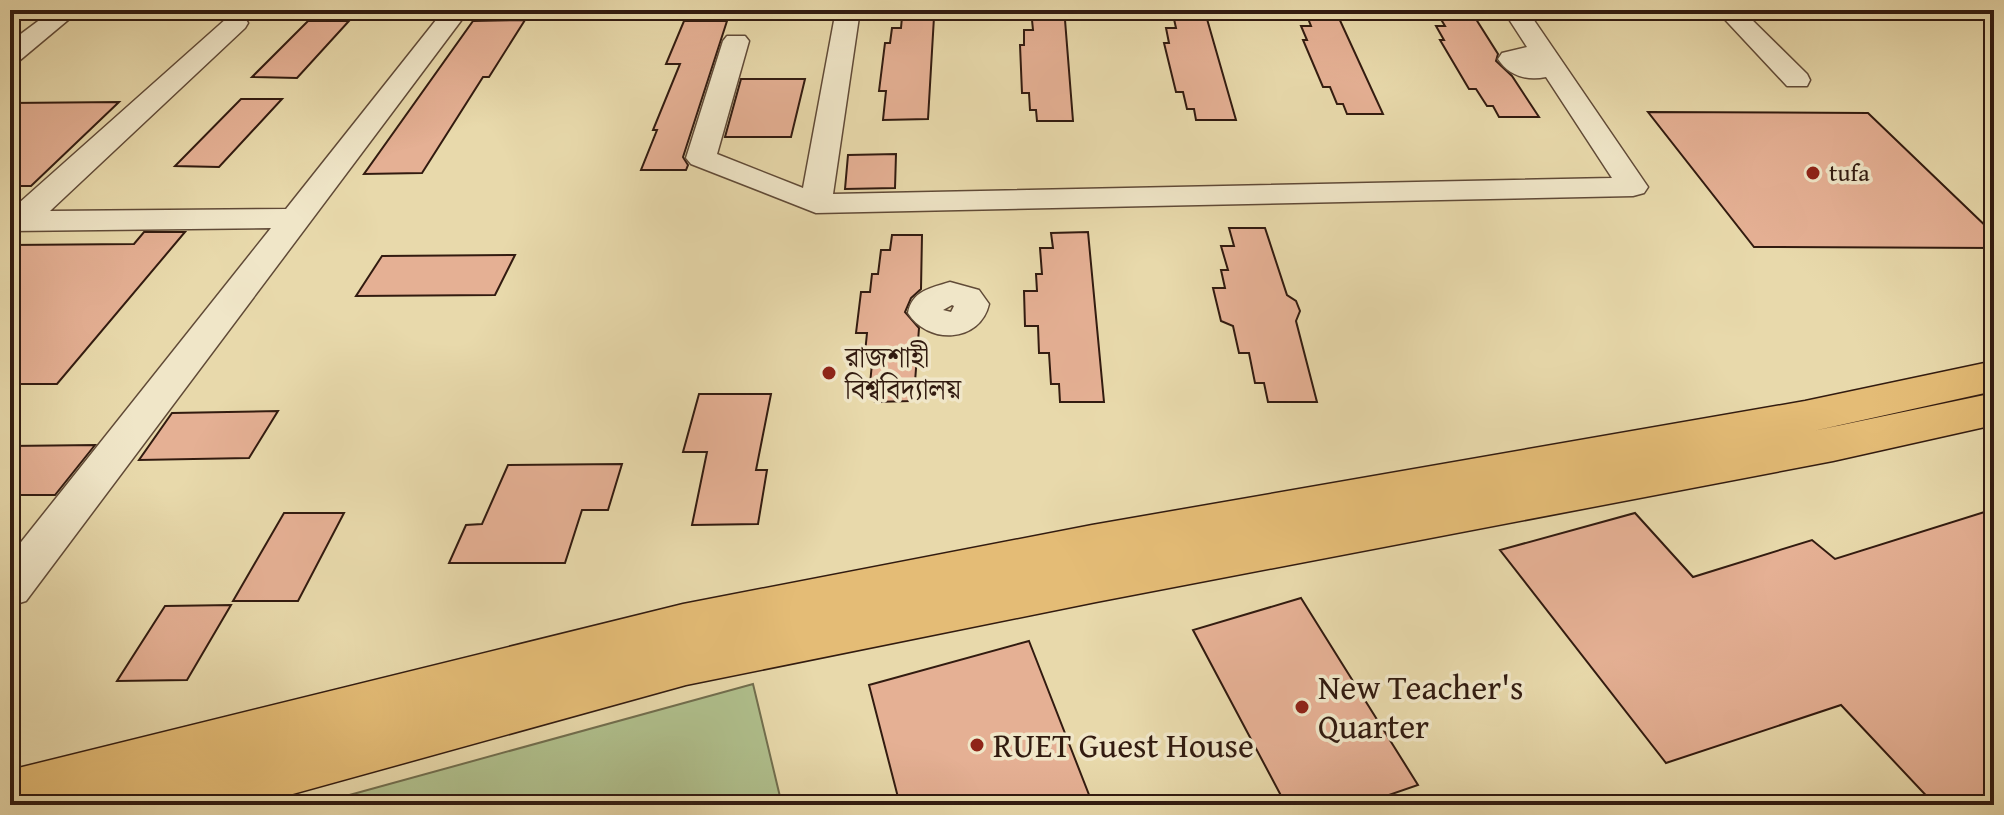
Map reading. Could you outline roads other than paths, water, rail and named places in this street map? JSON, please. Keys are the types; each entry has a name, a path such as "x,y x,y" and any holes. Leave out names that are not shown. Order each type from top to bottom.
{"main road":[{"path":"10,798 683,626 1092,545 1805,417 1994,376"},
{"path":"150,805 686,662 1096,581 1833,444 1994,409"}],"street":[{"path":"10,55 68,10"},
{"path":"10,588 293,218 457,10"},
{"path":"816,204 848,10"},
{"path":"736,41 701,158 816,204 1633,187 1515,10"},
{"path":"1728,10 1797,80"},
{"path":"15,221 236,23"},
{"path":"15,221 293,218"}],"place":[{"name":"tufa","path":"1813,173"},
{"name":"রাজশাহী বিশ্ববিদ্যালয়","path":"829,373"},
{"name":"New Teacher's Quarter","path":"1302,707"},
{"name":"RUET Guest House","path":"977,745"}]}
